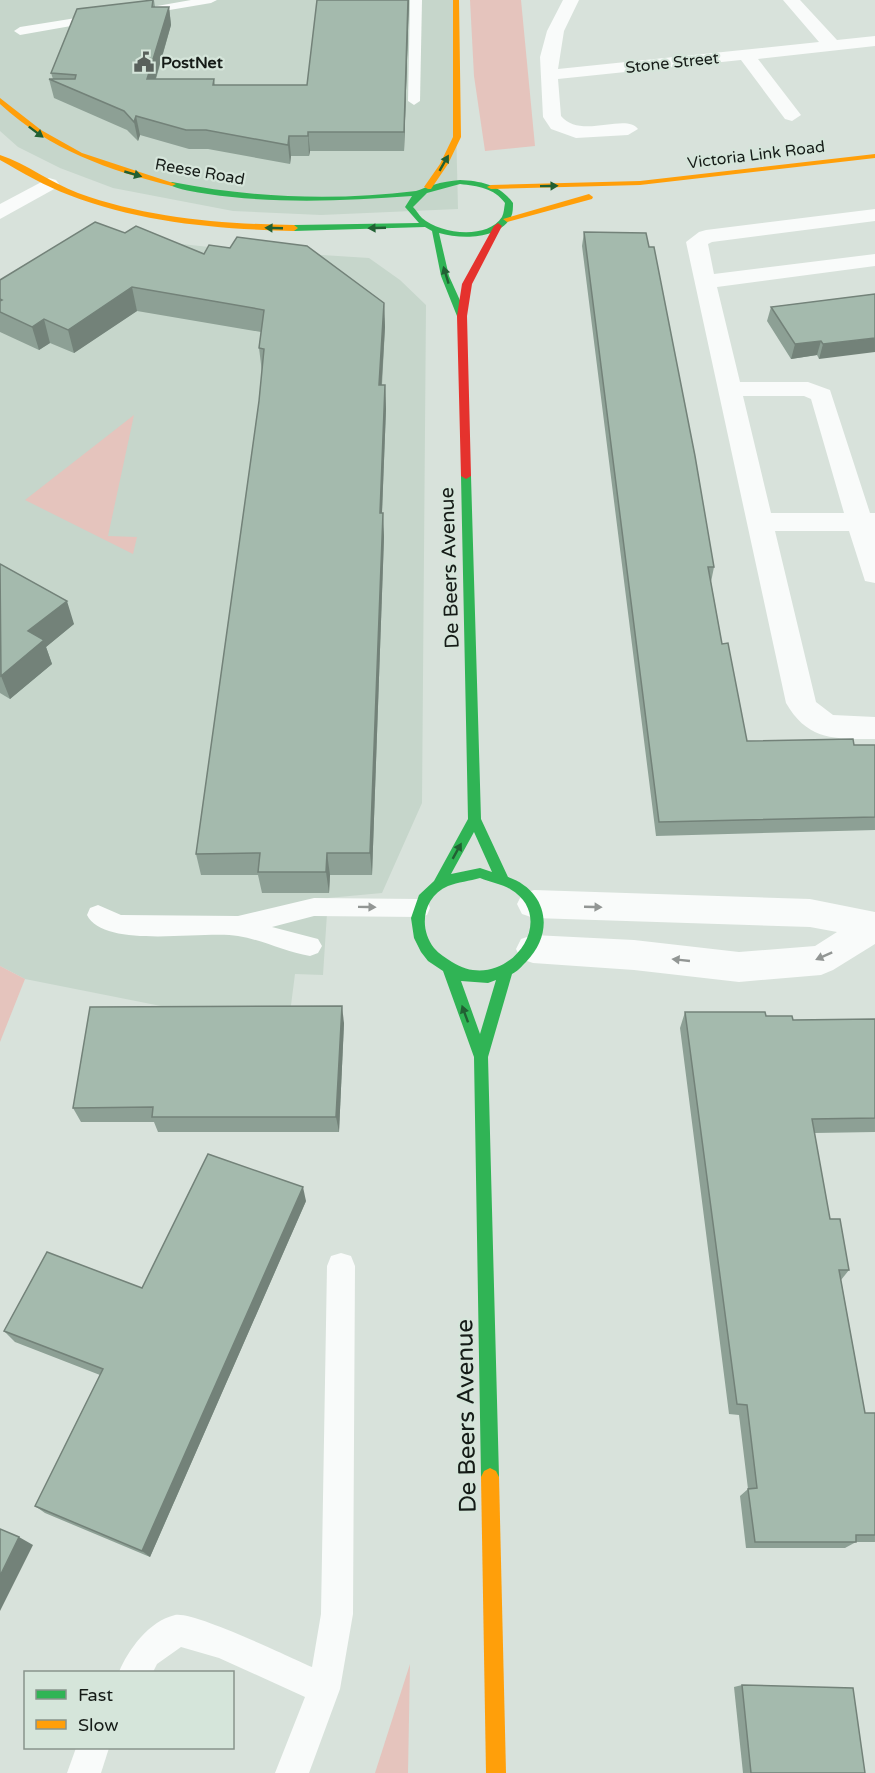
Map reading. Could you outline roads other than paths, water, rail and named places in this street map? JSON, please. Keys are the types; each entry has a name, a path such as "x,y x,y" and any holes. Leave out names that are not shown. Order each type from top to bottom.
{"street":[{"path":"421,226 412,219 408,210 409,201 422,190 460,142 456,0"},
{"path":"571,0 550,43 547,56 552,117 558,125 579,132 628,129"},
{"path":"791,0 833,46"},
{"name":"Stone Street","path":"549,75 875,41"},
{"path":"746,55 792,115"},
{"name":"Reese Road","path":"0,100 6,108 41,137 78,155 129,173 180,186 239,196 301,201 422,190 460,182 484,181"},
{"name":"Victoria Link Road","path":"484,181 640,183 875,156"},
{"path":"0,158 49,184 85,198 160,216 210,224 319,230 421,226"},
{"path":"484,181 503,194 509,202 511,210 503,222"},
{"name":"Victoria Link Road","path":"421,226 435,232 468,234 640,183"},
{"path":"0,213 49,184"},
{"path":"875,215 706,236 697,242 805,711 812,718 830,727 875,728"},
{"name":"De Beers Avenue","path":"502,878 476,819 462,316 467,284 503,222"},
{"name":"De Beers Avenue","path":"435,232 445,276 462,316"},
{"path":"705,282 875,261"},
{"path":"730,389 808,389 822,394 867,522 875,574"},
{"path":"760,522 867,522"},
{"path":"439,884 476,819"},
{"path":"480,873 502,878 515,884 534,904 539,926 533,949 521,962 505,972 477,977 450,971 433,960 422,947 416,927 419,908 427,894 439,884 458,875 480,873"},
{"path":"534,904 810,913 875,927"},
{"path":"630,908 634,955"},
{"path":"533,949 634,955 739,967 820,960 875,927"},
{"name":"De Beers Avenue","path":"450,971 481,1057"},
{"name":"De Beers Avenue","path":"496,1773 481,1057 505,972"}],"lane":[{"path":"20,31 207,0"},
{"path":"414,101 416,0"},
{"path":"98,915 119,924 238,926 314,907 419,908"},
{"path":"238,926 296,944 310,946"},
{"path":"292,1773 324,1689 337,1614 341,1266"},
{"path":"136,1671 146,1653 177,1630 222,1643 324,1689"},
{"path":"84,1773 93,1749"}],"place":[{"name":"PostNet","path":"144,62"}]}
